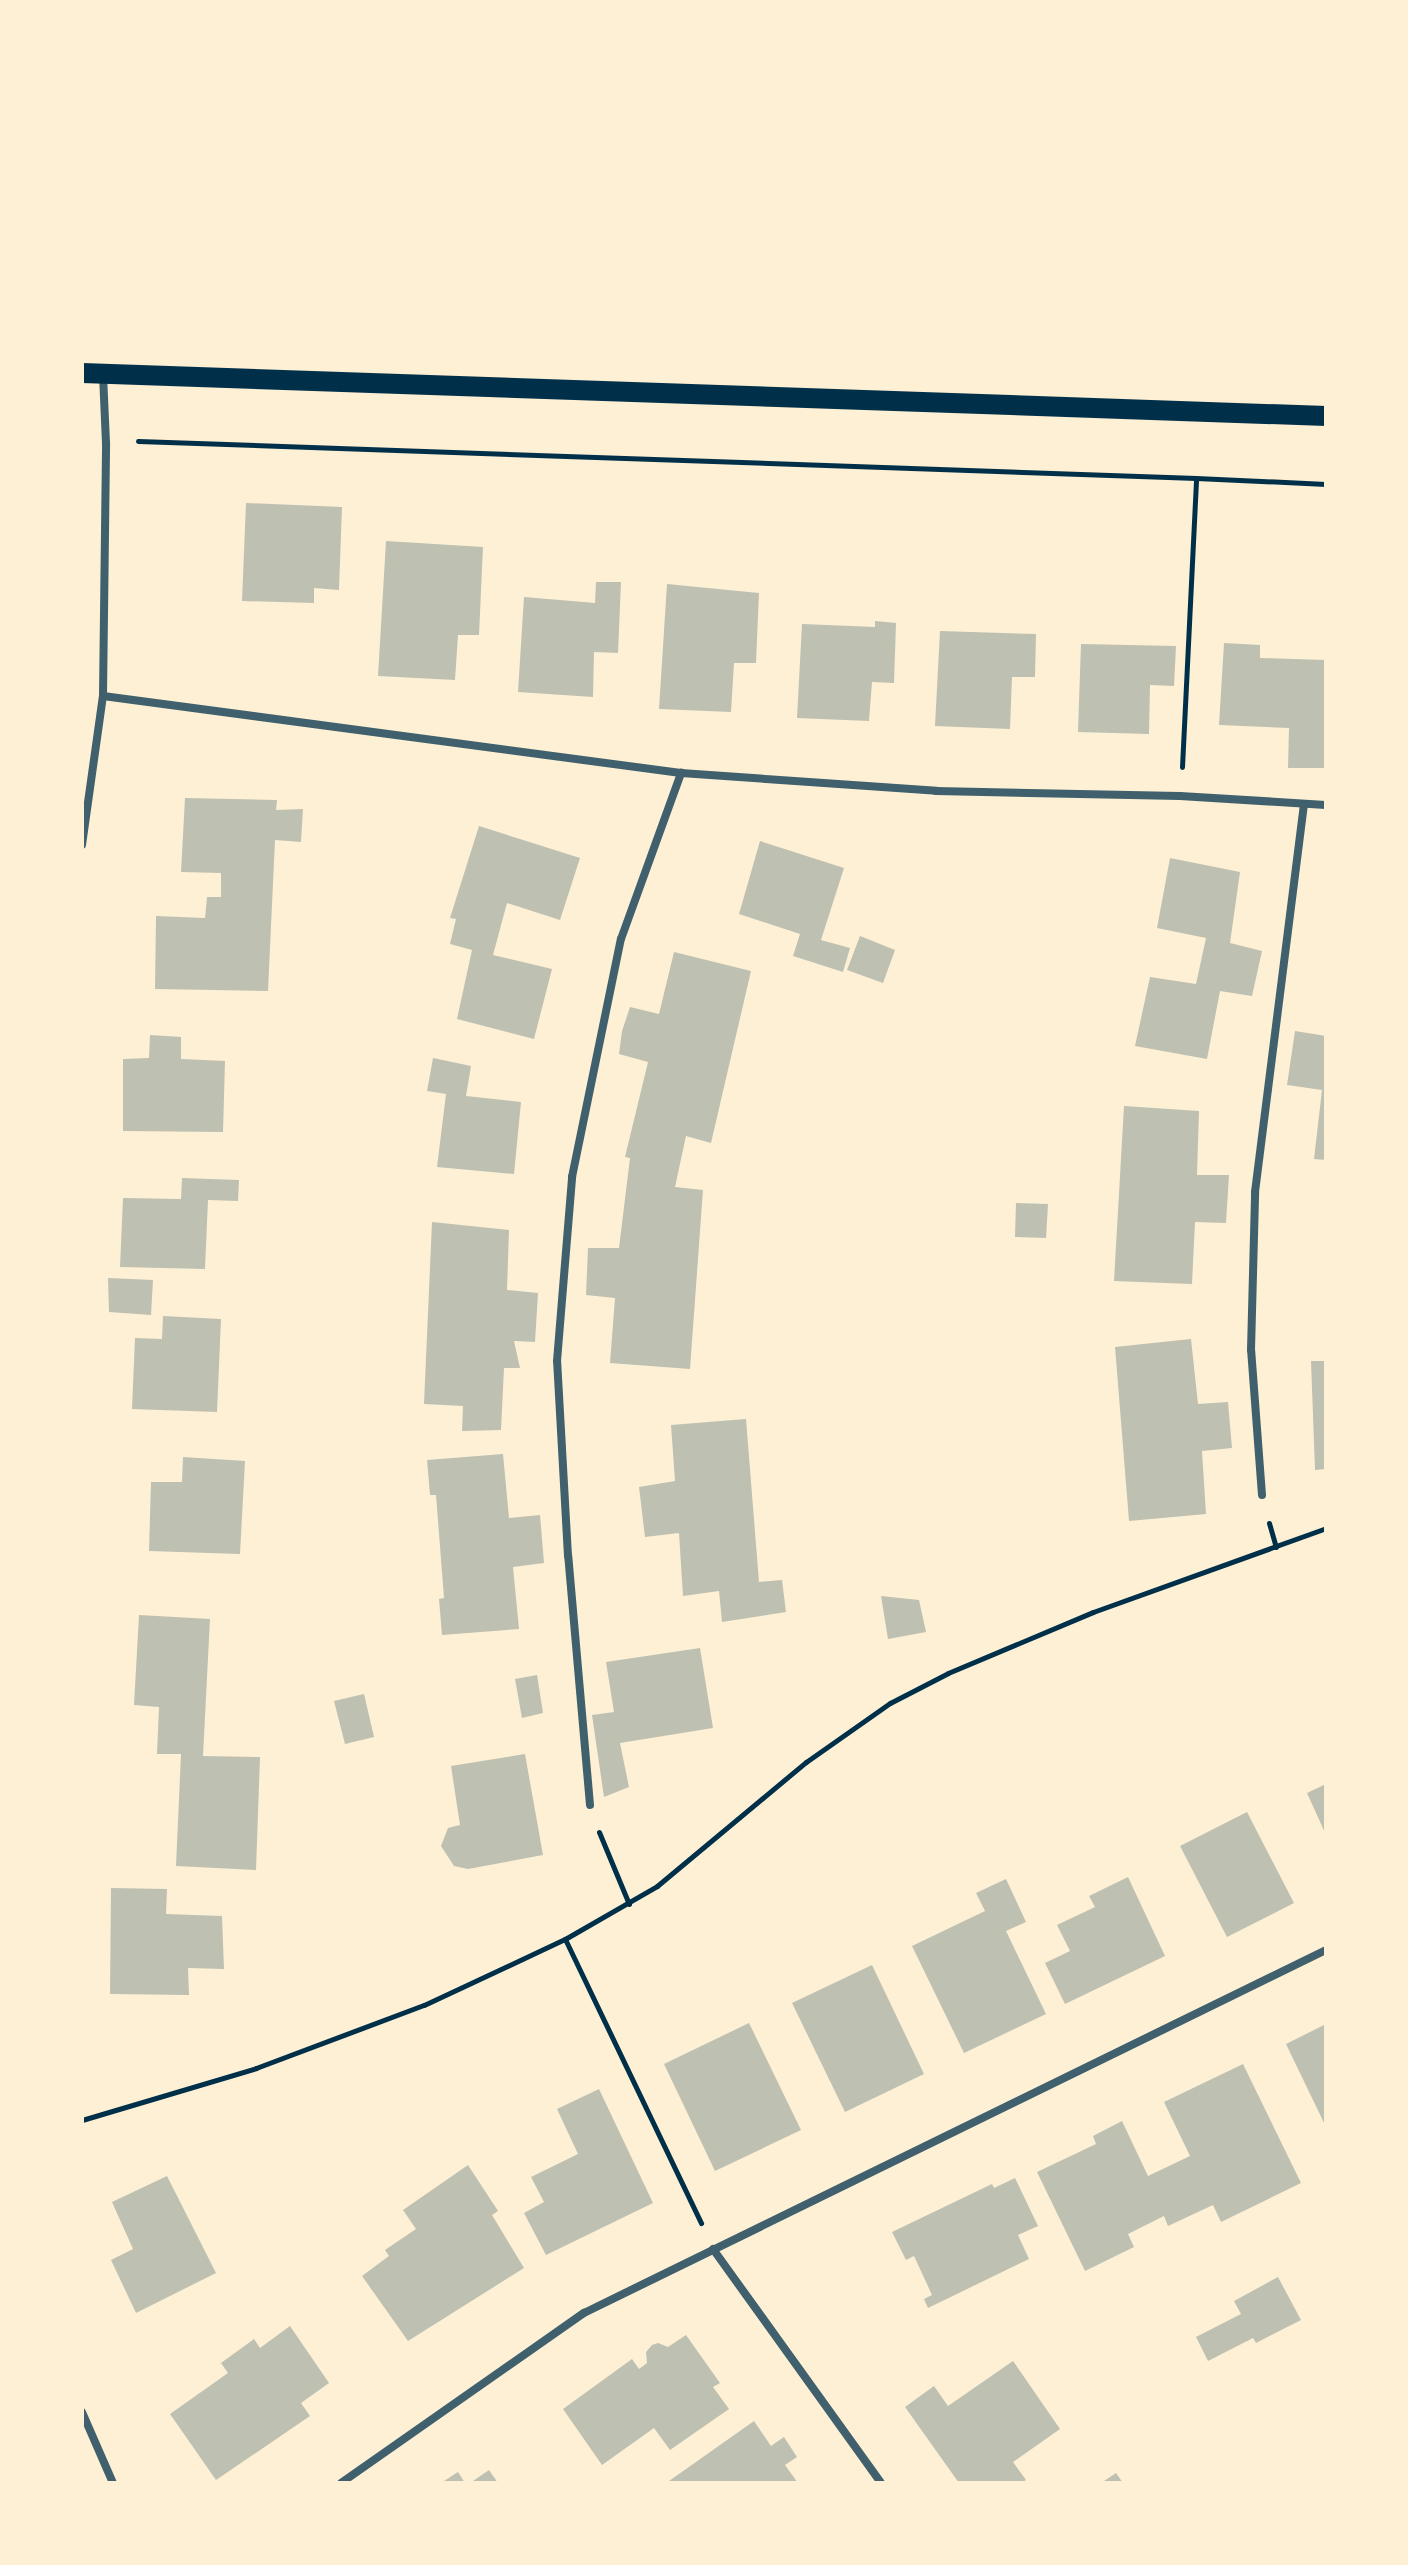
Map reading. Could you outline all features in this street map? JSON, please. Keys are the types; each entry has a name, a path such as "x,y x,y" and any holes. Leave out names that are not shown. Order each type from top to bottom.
{"main road":[{"path":"92,374 1326,416"}],"street":[{"path":"82,845 103,696 106,443 92,374"},
{"path":"103,696 681,773 936,791 1180,796 1326,805"},
{"path":"590,1805 568,1556 557,1361 572,1177 621,939 681,773"},
{"path":"1262,1495 1251,1350 1255,1192 1304,806"},
{"path":"341,2483 584,2313 1326,1950"},
{"path":"713,2249 881,2483"},
{"path":"82,2412 113,2483"}],"path":[{"path":"106,443 164,441 1326,484"},
{"path":"1180,796 1196,478"},
{"path":"82,2120 270,2062 424,2005 565,1939 657,1886 806,1762 890,1703 948,1673 1093,1612 1326,1528"},
{"path":"590,1805 629,1904"},
{"path":"565,1939 713,2249"}],"building":[{"path":"246,503 342,507 339,590 314,588 314,603 242,601"},
{"path":"386,541 483,547 479,635 458,635 455,680 378,676"},
{"path":"596,582 621,582 618,653 594,652 593,697 518,692 524,597 595,603"},
{"path":"667,584 759,593 756,663 734,663 731,712 659,709"},
{"path":"875,621 896,623 894,683 872,682 869,721 797,718 802,624 875,627"},
{"path":"940,631 1036,634 1035,677 1012,677 1010,729 935,726"},
{"path":"1224,643 1260,645 1260,658 1326,660 1326,768 1288,768 1289,728 1219,725"},
{"path":"1081,644 1176,646 1174,686 1150,685 1149,734 1078,732"},
{"path":"185,798 277,800 276,810 303,809 301,842 275,840 268,991 155,989 156,916 205,918 207,897 221,897 221,873 181,872"},
{"path":"479,826 580,858 560,920 507,903 493,955 552,969 534,1039 457,1019 472,950 450,944 456,919 450,918"},
{"path":"760,841 844,868 821,940 850,948 843,972 793,956 800,934 739,914"},
{"path":"1170,858 1240,872 1230,943 1262,951 1252,996 1220,991 1207,1059 1135,1046 1150,977 1196,984 1206,938 1157,928"},
{"path":"860,936 895,950 883,983 847,970"},
{"path":"674,952 751,971 711,1143 686,1136 675,1187 703,1190 690,1369 610,1363 615,1298 586,1295 588,1248 619,1248 630,1158 625,1157 648,1062 619,1054 622,1031 630,1007 659,1014"},
{"path":"1295,1031 1326,1036 1326,1160 1314,1159 1322,1090 1287,1085"},
{"path":"150,1035 181,1037 181,1059 225,1061 223,1132 123,1131 123,1059 149,1058"},
{"path":"433,1058 471,1066 466,1096 521,1102 514,1174 437,1167 446,1094 427,1091"},
{"path":"1124,1106 1199,1111 1197,1175 1229,1175 1226,1223 1195,1222 1192,1284 1114,1281"},
{"path":"182,1178 239,1180 238,1201 208,1200 205,1269 120,1267 123,1198 181,1199"},
{"path":"1016,1203 1048,1204 1046,1238 1015,1237"},
{"path":"432,1222 509,1230 507,1290 538,1293 535,1342 514,1341 520,1368 504,1368 501,1430 462,1431 463,1406 424,1404"},
{"path":"108,1278 153,1280 151,1315 109,1312"},
{"path":"163,1316 221,1319 217,1412 132,1409 135,1338 162,1339"},
{"path":"1191,1339 1198,1404 1228,1402 1232,1448 1202,1451 1206,1514 1129,1521 1115,1347"},
{"path":"1311,1361 1326,1361 1326,1469 1315,1470"},
{"path":"746,1419 759,1582 782,1580 786,1612 722,1622 719,1591 683,1596 679,1533 645,1537 639,1487 675,1481 671,1425"},
{"path":"503,1454 509,1518 540,1515 544,1563 513,1567 519,1629 442,1635 439,1599 444,1598 436,1495 430,1495 427,1460"},
{"path":"183,1457 245,1461 240,1554 149,1551 151,1482 182,1482"},
{"path":"881,1596 919,1600 926,1632 888,1639"},
{"path":"139,1615 210,1619 203,1756 260,1757 256,1870 176,1866 181,1754 157,1754 159,1707 134,1705"},
{"path":"700,1648 713,1728 620,1743 629,1787 604,1797 592,1715 614,1712 606,1662"},
{"path":"537,1675 543,1713 522,1718 515,1679"},
{"path":"364,1694 374,1737 345,1744 334,1701"},
{"path":"525,1754 543,1855 468,1869 454,1866 441,1846 448,1828 460,1825 451,1766"},
{"path":"1326,1784 1326,1835 1307,1793"},
{"path":"1247,1812 1294,1903 1227,1937 1180,1846"},
{"path":"1128,1877 1165,1956 1065,2004 1045,1963 1070,1951 1057,1925 1095,1907 1089,1896"},
{"path":"1006,1879 1026,1922 1006,1931 1046,2014 964,2053 912,1946 985,1911 976,1893"},
{"path":"111,1888 167,1889 166,1914 222,1916 224,1969 188,1968 189,1995 110,1994"},
{"path":"872,1965 924,2074 845,2112 792,2003"},
{"path":"749,2023 801,2130 715,2171 664,2064"},
{"path":"1326,2024 1326,2127 1286,2044"},
{"path":"1243,2064 1301,2183 1221,2222 1213,2205 1168,2226 1164,2216 1128,2234 1134,2247 1085,2271 1037,2172 1096,2144 1093,2136 1122,2121 1148,2176 1190,2156 1164,2102"},
{"path":"599,2089 653,2203 546,2255 524,2213 544,2202 531,2177 578,2154 557,2109"},
{"path":"468,2165 498,2211 492,2215 524,2268 408,2341 362,2276 389,2256 385,2250 416,2229 403,2210"},
{"path":"167,2176 216,2273 136,2313 111,2260 133,2249 112,2202"},
{"path":"1015,2178 1038,2226 1018,2235 1029,2259 928,2308 924,2299 932,2295 914,2256 906,2260 892,2232 992,2184 994,2188"},
{"path":"1278,2277 1301,2320 1256,2343 1253,2338 1208,2361 1196,2337 1241,2314 1234,2301"},
{"path":"290,2326 329,2383 301,2403 310,2416 216,2480 170,2414 228,2373 221,2363 254,2339 260,2348"},
{"path":"686,2335 720,2383 713,2387 729,2409 670,2450 654,2428 602,2465 563,2409 632,2359 639,2369 647,2363 646,2352 652,2345 658,2343 668,2347"},
{"path":"1013,2361 1060,2429 1013,2462 1026,2480 1021,2483 959,2483 905,2407 934,2386 948,2406"},
{"path":"754,2421 771,2446 784,2437 797,2457 785,2465 798,2483 669,2481"},
{"path":"489,2470 498,2483 470,2483"},
{"path":"458,2472 465,2483 441,2483"},
{"path":"1116,2473 1123,2483 1101,2483"}]}
